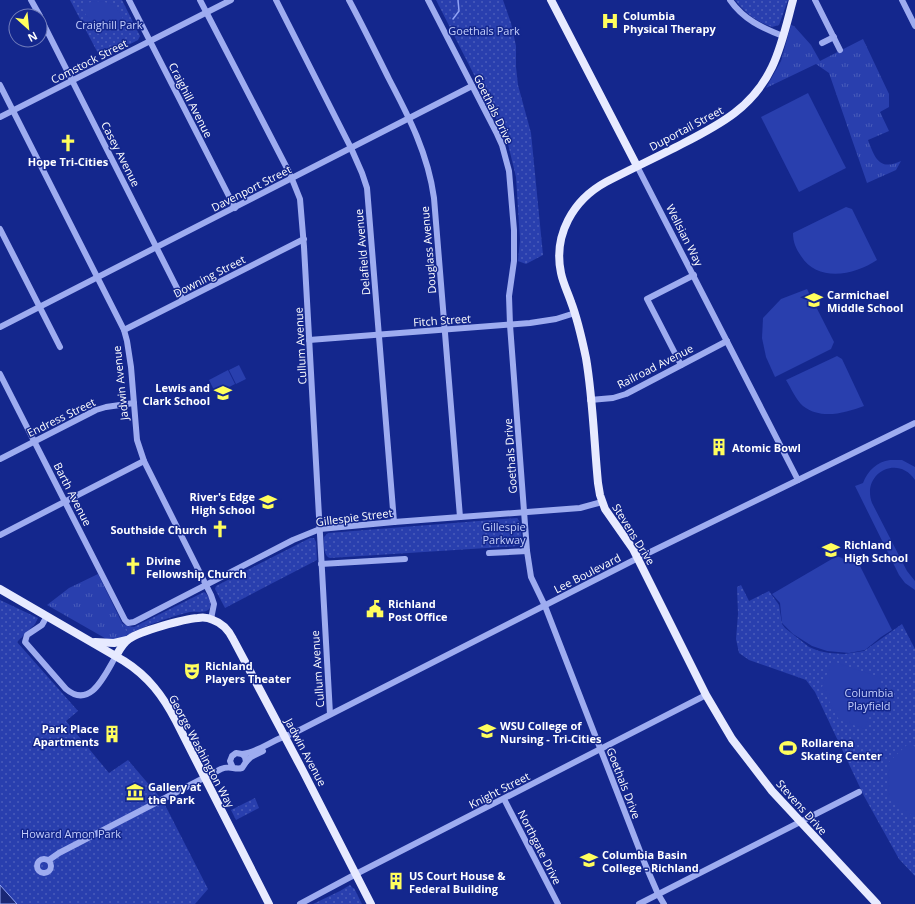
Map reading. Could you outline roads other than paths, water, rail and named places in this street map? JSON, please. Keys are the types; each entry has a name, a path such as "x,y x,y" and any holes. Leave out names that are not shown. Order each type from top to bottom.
{"main road":[{"name":"Wellsian Way","path":"551,0 637,166"},
{"name":"Duportail Street","path":"637,166 717,126 739,110 757,92 769,73 778,54 793,0"},
{"name":"Stevens Drive","path":"637,166 590,191 575,208 565,226 561,243 560,267 575,313 586,358 598,483 602,502 609,516 624,535 638,558 706,695 732,739 772,791 800,823 877,904"},
{"name":"George Washington Way","path":"0,589 116,656 139,671 150,681 164,700 269,904"},
{"path":"90,641 114,643 187,619 212,619"},
{"name":"Jadwin Avenue","path":"212,619 220,623 232,637 288,736 371,904"},
{"path":"116,656 122,646 130,638"}],"street":[{"name":"Craighill Avenue","path":"129,0 235,208"},
{"name":"Cullum Avenue","path":"200,0 292,178 300,199 304,239 330,714"},
{"name":"Comstock Street","path":"0,117 231,0"},
{"name":"Delafield Avenue","path":"276,0 351,148 362,173 366,188 394,522"},
{"name":"Douglass Avenue","path":"349,0 410,119 422,146 432,186 460,517"},
{"name":"Goethals Drive","path":"428,0 502,146 509,171 515,253 509,296 510,325 527,551 531,575 545,606 658,894 664,904"},
{"path":"730,0 750,21 766,30 783,36"},
{"path":"815,0 840,50"},
{"path":"902,0 915,26"},
{"name":"Casey Avenue","path":"48,32 183,300"},
{"path":"822,43 834,37"},
{"name":"Jadwin Avenue","path":"0,85 124,330 129,354 137,440 144,461 214,602 212,619"},
{"name":"Davenport Street","path":"0,327 472,86"},
{"name":"Wellsian Way","path":"637,166 798,480"},
{"path":"0,229 60,346"},
{"name":"Downing Street","path":"124,330 304,239"},
{"path":"681,365 647,299 694,276"},
{"name":"Fitch Street","path":"309,340 510,325 549,320 575,313"},
{"name":"Railroad Avenue","path":"590,400 613,398 626,394 727,341"},
{"name":"Barth Avenue","path":"0,374 125,620 128,623"},
{"name":"Endress Street","path":"0,458 101,408 134,403"},
{"name":"Lee Boulevard","path":"49,860 59,853 204,777 224,768 242,768 251,757 330,714 638,558 915,423"},
{"path":"0,535 144,461"},
{"name":"Gillespie Street","path":"128,623 134,622 293,540 320,529 580,508 602,502"},
{"path":"489,553 527,551"},
{"path":"321,564 405,559"},
{"path":"47,616 42,625 27,635 25,642 63,686 72,694 83,695 93,691 116,656"},
{"name":"Knight Street","path":"300,904 706,695"},
{"name":"Lee Boulevard","path":"233,768 230,763 232,756 236,753 242,754 255,750 288,736"},
{"path":"242,754 246,762"},
{"path":"639,904 859,792"},
{"name":"Northgate Drive","path":"504,799 558,904"}],"waterway":[{"path":"453,19 459,11 458,0"}],"place":[{"name":"Columbia Physical Therapy","path":"610,21"},
{"name":"Hope Tri-Cities","path":"68,143"},
{"name":"Carmichael Middle School","path":"814,300"},
{"name":"Lewis and Clark School","path":"223,393"},
{"name":"Atomic Bowl","path":"719,447"},
{"name":"River's Edge High School","path":"268,502"},
{"name":"Southside Church","path":"220,529"},
{"name":"Richland High School","path":"831,550"},
{"name":"Divine Fellowship Church","path":"133,566"},
{"name":"Richland Post Office","path":"375,609"},
{"name":"Richland Players Theater","path":"192,671"},
{"name":"WSU College of Nursing - Tri-Cities","path":"487,731"},
{"name":"Park Place Apartments","path":"112,734"},
{"name":"Rollarena Skating Center","path":"788,748"},
{"name":"Gallery at the Park","path":"135,792"},
{"name":"Columbia Basin College - Richland","path":"589,860"},
{"name":"US Court House & Federal Building","path":"396,881"}],"park label":[{"name":"Craighill Park","path":"109,24"},
{"name":"Goethals Park","path":"484,30"},
{"name":"Gillespie Parkway","path":"504,532"},
{"name":"Columbia Playfield","path":"869,698"},
{"name":"Howard Amon Park","path":"71,833"}]}
